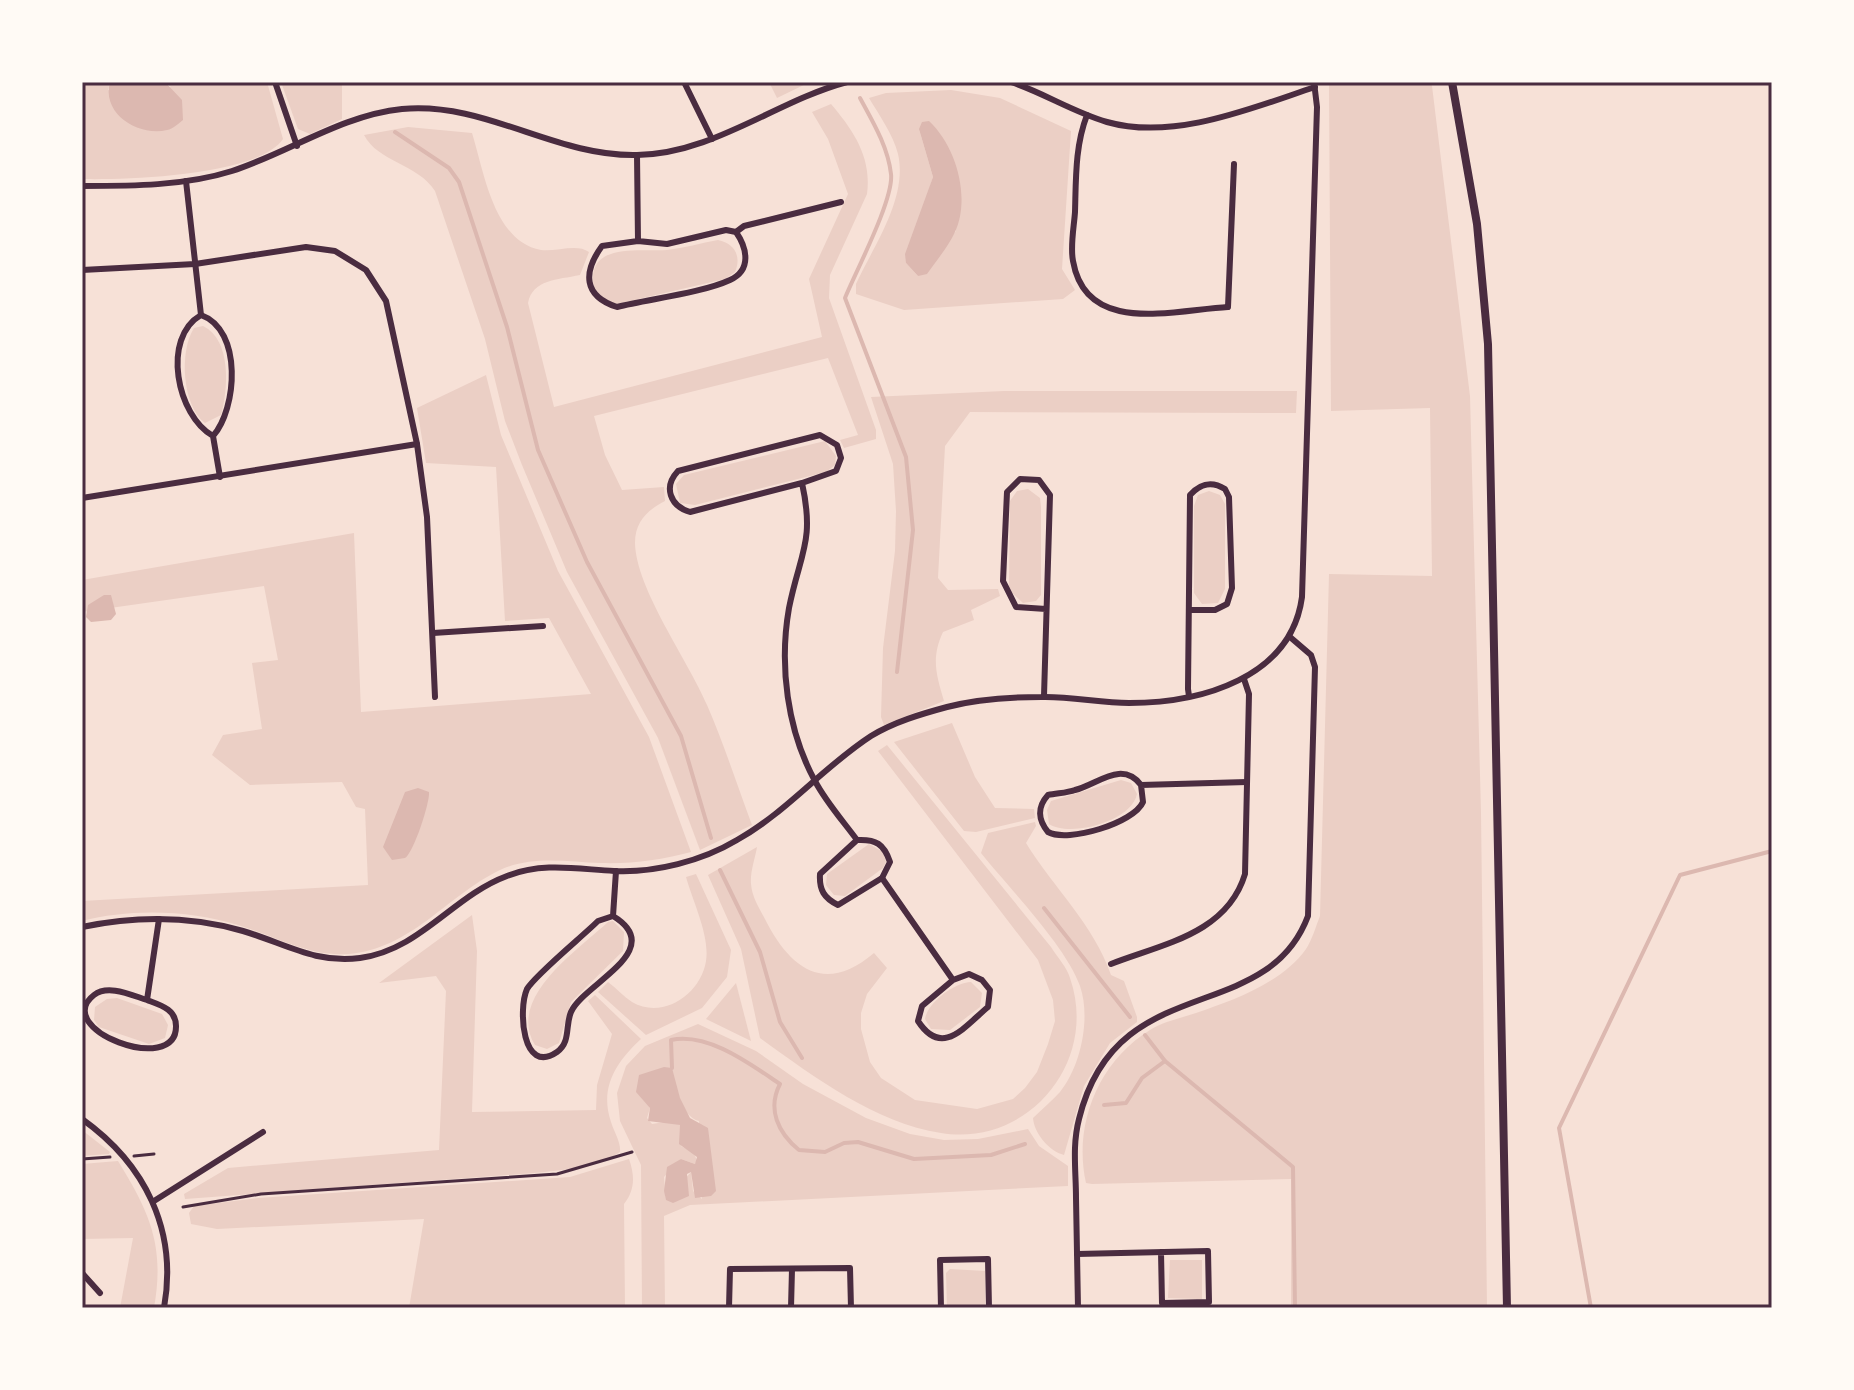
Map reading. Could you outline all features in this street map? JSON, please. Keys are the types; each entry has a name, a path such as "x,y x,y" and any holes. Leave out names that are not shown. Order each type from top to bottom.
{"main road":[{"path":"1452,82 1477,224 1488,344 1507,1308"}],"street":[{"path":"275,82 297,146"},
{"path":"684,82 712,139"},
{"path":"82,186 186,181 230,172 366,116 401,109 435,108 466,113 584,150 637,155 675,150 712,139 791,101 847,82"},
{"path":"82,927 159,919 245,931 304,955 327,959 361,958 410,941 477,891 505,876 533,868 561,866 616,871 670,865 736,841 770,819 872,736 904,720 966,703 1044,696 1131,703 1189,696 1244,679 1276,657 1290,637 1302,597 1314,84 1214,118 1166,127 1126,126 1087,115 1011,82"},
{"path":"1087,115 1078,143 1072,258 1084,292 1099,306 1121,313 1228,307 1234,164"},
{"path":"637,155 638,241"},
{"path":"186,181 201,315"},
{"path":"736,232 744,226 841,202"},
{"path":"726,230 736,232 746,247 745,264 732,279 617,307 602,302 589,286 589,264 602,246 638,241 667,244 726,230"},
{"path":"82,270 195,264 306,247 335,251 366,270 386,301 417,444 427,517 435,697"},
{"path":"201,315 214,322 231,365 229,411 213,436 220,477"},
{"path":"201,315 185,330 179,354 179,376 194,422 213,436"},
{"path":"820,435 831,438 841,458 836,471 802,483 690,512 673,502 669,485 678,471 820,435"},
{"path":"82,498 417,444"},
{"path":"1044,696 1050,495 1039,480 1020,479 1007,492 1003,581 1016,607 1046,609"},
{"path":"802,483 808,509 807,545 789,610 785,667 795,728 815,781 857,840"},
{"path":"1189,610 1215,610 1227,604 1232,588 1229,497 1225,489 1211,484 1203,484 1190,495 1189,610 1189,696"},
{"path":"433,633 543,626"},
{"path":"1078,1308 1074,1140 1085,1098 1104,1062 1142,1023 1237,986 1271,966 1299,939 1308,916 1315,667 1311,655 1290,637"},
{"path":"1111,964 1187,937 1224,912 1240,893 1245,874 1249,694 1244,679"},
{"path":"1141,785 1143,802 1131,818 1065,837 1048,832 1040,818 1040,807 1048,795 1075,790 1120,773 1129,774 1141,785 1247,782"},
{"path":"872,839 885,848 890,862 882,878 852,900 838,905 827,900 819,887 820,874 857,840 872,839"},
{"path":"613,916 616,871"},
{"path":"882,878 953,980"},
{"path":"613,916 624,923 631,939 628,955 571,1011 566,1041 556,1053 541,1055 529,1048 522,1035 527,989 598,921 613,916"},
{"path":"147,1000 159,919"},
{"path":"969,974 982,980 990,990 988,1007 950,1038 939,1040 926,1034 918,1021 922,1006 953,980 969,974"},
{"path":"110,989 147,1000 167,1008 175,1017 177,1029 172,1041 162,1048 150,1050 96,1033 87,1024 84,1012 88,1000 98,991 110,989"},
{"path":"82,1119 125,1156 154,1201 168,1261 164,1308"},
{"path":"154,1201 263,1132"},
{"path":"1077,1254 1161,1252 1208,1251 1209,1302 1162,1303 1161,1252"},
{"path":"941,1308 940,1260 988,1259 989,1308"},
{"path":"729,1308 730,1269 850,1268 851,1308"},
{"path":"791,1308 792,1269"},
{"path":"82,1273 100,1293"},
{"path":"302,1308 318,1308"}],"path":[{"path":"183,1207 261,1194 557,1174 632,1152"}],"shaded area":[{"path":"82,82 110,82 108,90 171,87 165,82 267,82 283,139 269,151 220,168 158,177 82,179"},
{"path":"110,82 165,82 182,100 183,120 167,130 145,130 134,126 125,121 111,104"},
{"path":"281,82 342,82 342,119 310,134 298,129"},
{"path":"769,82 810,82 777,98"},
{"path":"1329,82 1431,82 1432,86 1470,396 1481,813 1487,1308 1291,1308 1291,1179 1092,1184 1086,1183 1083,1161 1083,1139 1094,1097 1103,1077 1132,1043 1160,1025 1225,1003 1270,981 1296,961 1312,937 1320,916 1329,574 1432,576 1430,408 1331,411"},
{"path":"951,90 1000,98 1071,131 1062,269 1075,290 1063,299 904,310 856,294 856,284 888,221 898,187 900,171 896,147 869,98 886,93","holes":["919,129 956,231 918,276 906,263 933,177"]},
{"path":"831,104 859,145 868,181 867,194 830,275 829,298 876,430 876,439 844,448 840,440 858,435 828,358 594,416 605,455 622,490 664,487 665,501 648,512 637,528 635,543 638,561 653,603 707,705 752,825 700,850 658,738 567,572 522,465 505,421 485,339 435,191 419,175 370,144 364,135 408,127 472,133 493,202 512,233 525,244 541,250 579,248 589,252 580,275 541,285 535,289 528,303 554,407 822,337 809,279 848,194 828,139 812,112"},
{"path":"929,121 947,144 958,173 960,218 949,243 927,274 918,276 906,263 905,254 933,177 919,129 922,122"},
{"path":"718,240 735,251 738,261 735,272 725,279 617,304 595,289 595,267 610,254 667,250"},
{"path":"203,326 219,342 226,366 221,415 205,423 191,404 185,378 189,338 194,328"},
{"path":"486,375 501,435 558,571 649,737 691,852 635,862 550,860 512,865 462,893 410,932 371,950 348,954 306,949 238,925 201,916 160,912 120,914 82,921 82,901 368,885 365,809 356,807 342,782 250,785 212,755 223,735 262,729 252,663 278,660 264,586 82,612 82,580 354,533 361,712 591,694 549,618 505,621 496,467 426,463 417,408"},
{"path":"1004,391 1297,391 1296,413 970,412 945,446 938,578 948,590 998,589 1000,596 971,610 974,620 943,632 936,666 944,701 884,725 881,717 883,648 895,551 896,511 893,464 871,397"},
{"path":"825,441 836,456 835,465 826,472 695,505 680,503 676,484 684,475"},
{"path":"1028,489 1040,498 1041,595 1036,601 1023,603 1009,590 1010,501 1017,491"},
{"path":"1209,491 1220,495 1225,504 1225,589 1218,603 1202,604 1194,593 1194,506 1198,495"},
{"path":"104,595 111,595 116,614 111,620 91,622 86,617 88,605"},
{"path":"952,723 975,777 995,808 1034,809 1035,818 976,832 964,831 894,742"},
{"path":"887,745 1051,947 1070,978 1076,1009 1074,1039 1065,1067 1049,1092 1028,1112 1002,1126 973,1134 916,1128 869,1109 760,1038 741,949 708,875 757,847 751,875 753,894 767,923 788,954 800,965 826,974 857,965 874,953 887,968 867,994 861,1013 861,1029 870,1062 881,1078 915,1100 977,1109 1013,1099 1037,1072 1055,1021 1053,1000 1038,960 878,751"},
{"path":"1121,780 1131,783 1137,794 1133,804 1124,812 1085,828 1059,828 1049,824 1047,810 1051,801"},
{"path":"418,788 429,792 421,826 409,854 405,858 392,860 383,847 405,792"},
{"path":"1035,822 1036,826 1026,843 1084,923 1111,975 1124,981 1137,1017 1137,1022 1110,1043 1084,1086 1064,1155 1043,1141 1033,1118 1060,1092 1074,1069 1084,1027 1080,986 1063,953 981,853 988,833"},
{"path":"869,844 883,852 886,862 883,868 845,896 834,895 826,885 827,874"},
{"path":"696,874 731,950 727,977 702,1008 646,1035 598,992 608,982 632,1002 656,1008 679,1001 697,984 703,973 707,951 686,877"},
{"path":"472,915 477,951 472,1112 596,1110 597,1085 612,1034 588,1001 595,995 641,1039 624,1056 609,1086 608,1109 620,1152 590,1165 556,1171 185,1199 184,1194 228,1168 439,1150 446,991 436,976 379,983"},
{"path":"613,921 624,932 623,951 571,1002 559,1043 547,1049 535,1045 529,1027 530,1010 537,993 564,961"},
{"path":"971,982 982,993 980,1007 950,1030 931,1029 925,1019 936,1000 950,989"},
{"path":"736,983 751,1041 706,1019"},
{"path":"117,998 162,1014 168,1025 165,1038 149,1044 99,1027 94,1020 95,1007 107,999"},
{"path":"698,1024 756,1051 803,1084 866,1118 910,1134 944,1140 978,1139 1028,1129 1039,1146 1068,1166 1068,1186 690,1205 664,1216 665,1308 642,1308 641,1165 620,1121 617,1093 626,1066 645,1046","holes":["671,1068 684,1107 699,1121 702,1199 693,1191 691,1172 666,1200 664,1177 681,1159 695,1164 697,1161 694,1153 681,1146 680,1125 671,1121 652,1124 647,1118 650,1108 647,1102"]},
{"path":"664,1067 672,1068 680,1098 690,1118 708,1128 716,1191 711,1196 695,1198 691,1172 687,1174 689,1196 673,1203 666,1200 667,1167 681,1159 695,1164 697,1157 679,1144 680,1125 648,1121 650,1108 636,1092 639,1075"},
{"path":"82,1130 110,1152 109,1154 82,1156"},
{"path":"629,1159 633,1183 624,1204 625,1308 409,1308 424,1219 217,1229 191,1224 189,1213 194,1206 258,1198 570,1177"},
{"path":"118,1161 139,1197 152,1231 158,1266 154,1308 120,1308 133,1238 82,1239 82,1164"},
{"path":"1170,1260 1202,1260 1202,1299 1168,1298"},
{"path":"950,1269 985,1271 985,1308 947,1308 946,1273"}],"waterway":[{"path":"237,82 259,82"},
{"path":"860,98 887,154 891,174 881,217 845,298 906,457 913,530 897,672"},
{"path":"395,132 449,168 459,182 507,327 538,450 587,562 681,736 711,838"},
{"path":"1591,1308 1559,1128 1680,875 1772,851"},
{"path":"720,870 760,952 780,1022 802,1058"},
{"path":"1044,908 1130,1017"},
{"path":"1145,1035 1165,1061 1293,1167 1295,1308"},
{"path":"672,1068 671,1040 685,1039 714,1045 756,1068 780,1084 775,1102 777,1120 785,1136 799,1150 825,1152 844,1143 858,1142 914,1159 991,1155 1025,1144"},
{"path":"1104,1105 1126,1103 1142,1078 1165,1061"}]}
